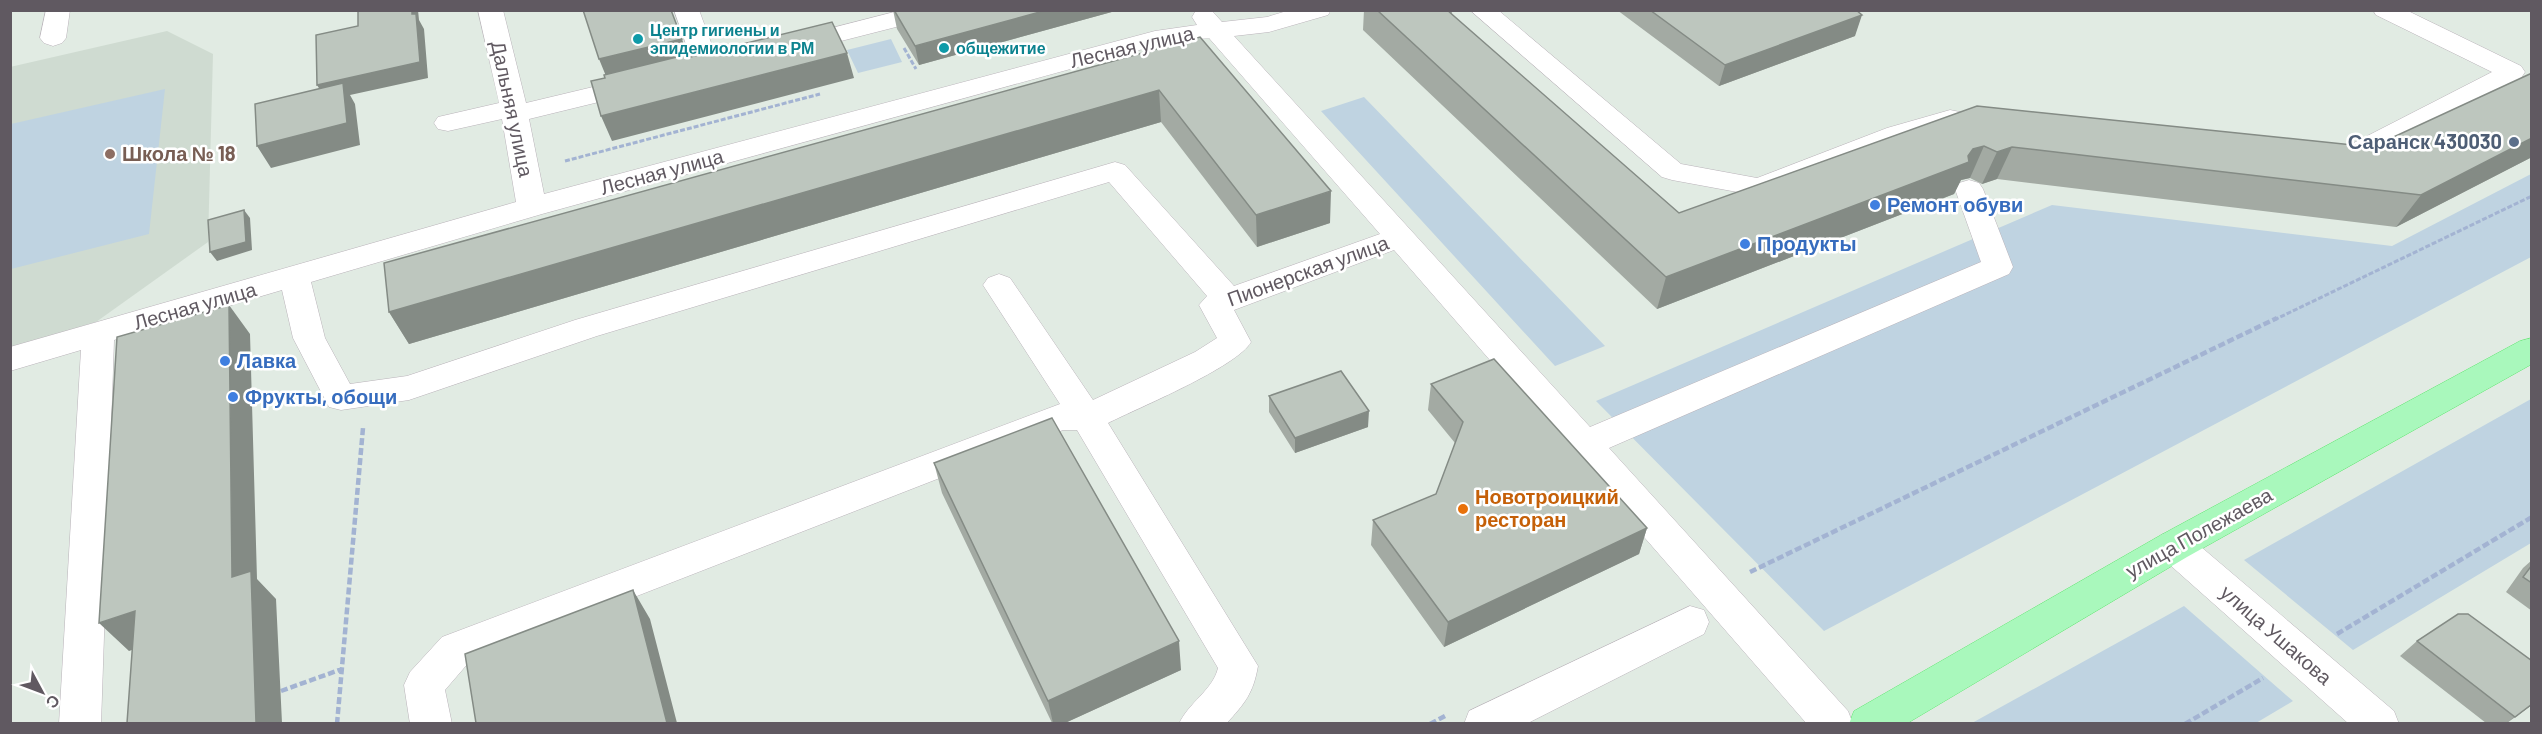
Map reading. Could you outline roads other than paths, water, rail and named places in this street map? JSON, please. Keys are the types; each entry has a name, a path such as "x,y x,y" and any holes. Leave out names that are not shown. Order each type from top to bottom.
{"main road":[{"name":"улица Полежаева","path":"1869,723 2174,546 2532,349"}],"street":[{"path":"53,38 58,10"},
{"name":"Дальняя улица","path":"490,10 514,111 532,207"},
{"path":"448,123 514,111 696,70 686,10"},
{"path":"765,52 934,10"},
{"name":"Лесная улица","path":"10,359 532,207 1164,36 1207,20 1269,24 1319,10"},
{"path":"1482,10 1672,171 1760,187 1897,134 1953,117 1974,121"},
{"path":"2302,158 2338,162 2512,72 2385,10"},
{"path":"1207,20 1833,723"},
{"path":"1897,134 1922,153"},
{"path":"294,278 309,338 341,398 409,388 586,328 1115,171 1221,302 1235,342 1207,360 1087,418 1061,417 456,650 424,685 431,723"},
{"path":"1585,444 1998,267 1969,189"},
{"name":"Пионерская улица","path":"1221,302 1401,237"},
{"path":"999,285 1087,418 1238,666 1234,687 1199,723"},
{"path":"80,723 98,334"},
{"name":"улица Ушакова","path":"2174,546 2299,657 2379,723"},
{"path":"1484,723 1690,622"}],"place":[{"name":"Центр гигиены и эпидемиологии в РМ","path":"638,39"},
{"name":"общежитие","path":"944,48"},
{"name":"Саранск 430030","path":"2514,142"},
{"name":"Школа № 18","path":"110,154"},
{"name":"Ремонт обуви","path":"1875,205"},
{"name":"Продукты","path":"1745,244"},
{"name":"Лавка","path":"225,361"},
{"name":"Фрукты, обощи","path":"233,397"},
{"name":"Новотроицкий ресторан","path":"1463,509"}]}
